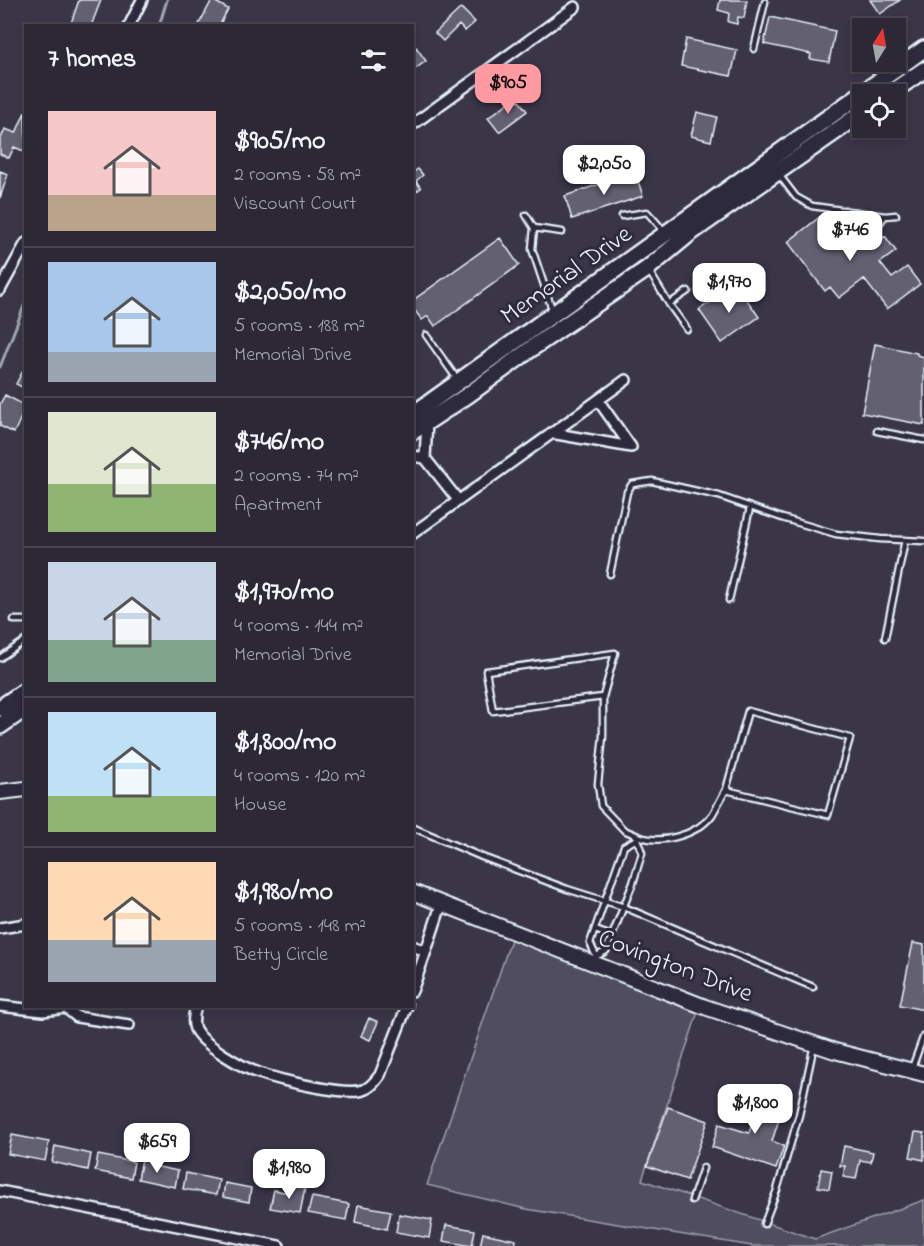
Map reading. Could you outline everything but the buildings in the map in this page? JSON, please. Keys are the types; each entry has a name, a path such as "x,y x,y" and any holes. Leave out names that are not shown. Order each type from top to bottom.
{"main road":[{"name":"Memorial Drive","path":"414,414 924,49"},
{"path":"904,84 924,70"},
{"name":"Memorial Drive","path":"414,431 468,395 647,268 689,234 852,120"},
{"path":"0,708 24,691"},
{"path":"0,726 24,709"}],"street":[{"path":"130,24 142,0"},
{"path":"414,124 575,7"},
{"path":"0,290 24,247"},
{"path":"414,533 626,380"},
{"path":"551,433 631,447 598,400"},
{"path":"427,422 425,458 458,501"},
{"path":"414,456 425,458"},
{"path":"0,792 24,789"},
{"name":"Covington Drive","path":"414,893 594,959 705,1007 814,1044 918,1072"},
{"path":"414,985 441,904"},
{"path":"0,928 24,924"},
{"path":"414,947 426,951"},
{"path":"0,1006 43,1011 60,1008"},
{"path":"67,1008 77,1017 129,1026"},
{"path":"196,1008 193,1024 201,1037 237,1062 258,1073 347,1092 366,1090 380,1075 406,1008"},
{"path":"0,1191 279,1246"}],"lane":[{"path":"754,48 765,2"},
{"path":"778,174 796,197 812,206 885,216 896,215"},
{"path":"845,210 847,228 857,233 872,233 885,216"},
{"path":"622,216 647,212 667,234"},
{"path":"526,215 534,228 532,249 554,315"},
{"path":"534,228 562,232"},
{"path":"647,268 687,329"},
{"path":"669,304 688,291"},
{"path":"426,335 459,382"},
{"path":"878,431 924,440"},
{"path":"610,574 627,492 632,484 652,481 719,496 750,508 836,534 924,541"},
{"path":"729,600 750,508"},
{"path":"885,638 905,540"},
{"path":"14,620 24,620"},
{"path":"0,658 24,641"},
{"path":"603,697 494,711 486,671 615,653 603,697 603,736 598,784 601,806 624,830 638,838 649,840 684,836 710,817 726,790 748,711 850,738 828,815 726,790"},
{"path":"414,828 482,857 567,889 624,906 813,987"},
{"path":"638,838 642,853 624,906 606,951 594,959 590,943 624,846 638,838"},
{"path":"595,930 612,936"},
{"path":"918,1072 924,1035"},
{"path":"764,1224 777,1190 799,1115 814,1044"},
{"path":"692,1200 703,1168"}],"shaded area":[{"path":"515,928 701,1003 642,1180 815,1239 924,1200 924,1246 752,1246 526,1209 427,1185"}],"waterway":[{"path":"160,24 167,0"},
{"path":"0,367 24,306"}]}
